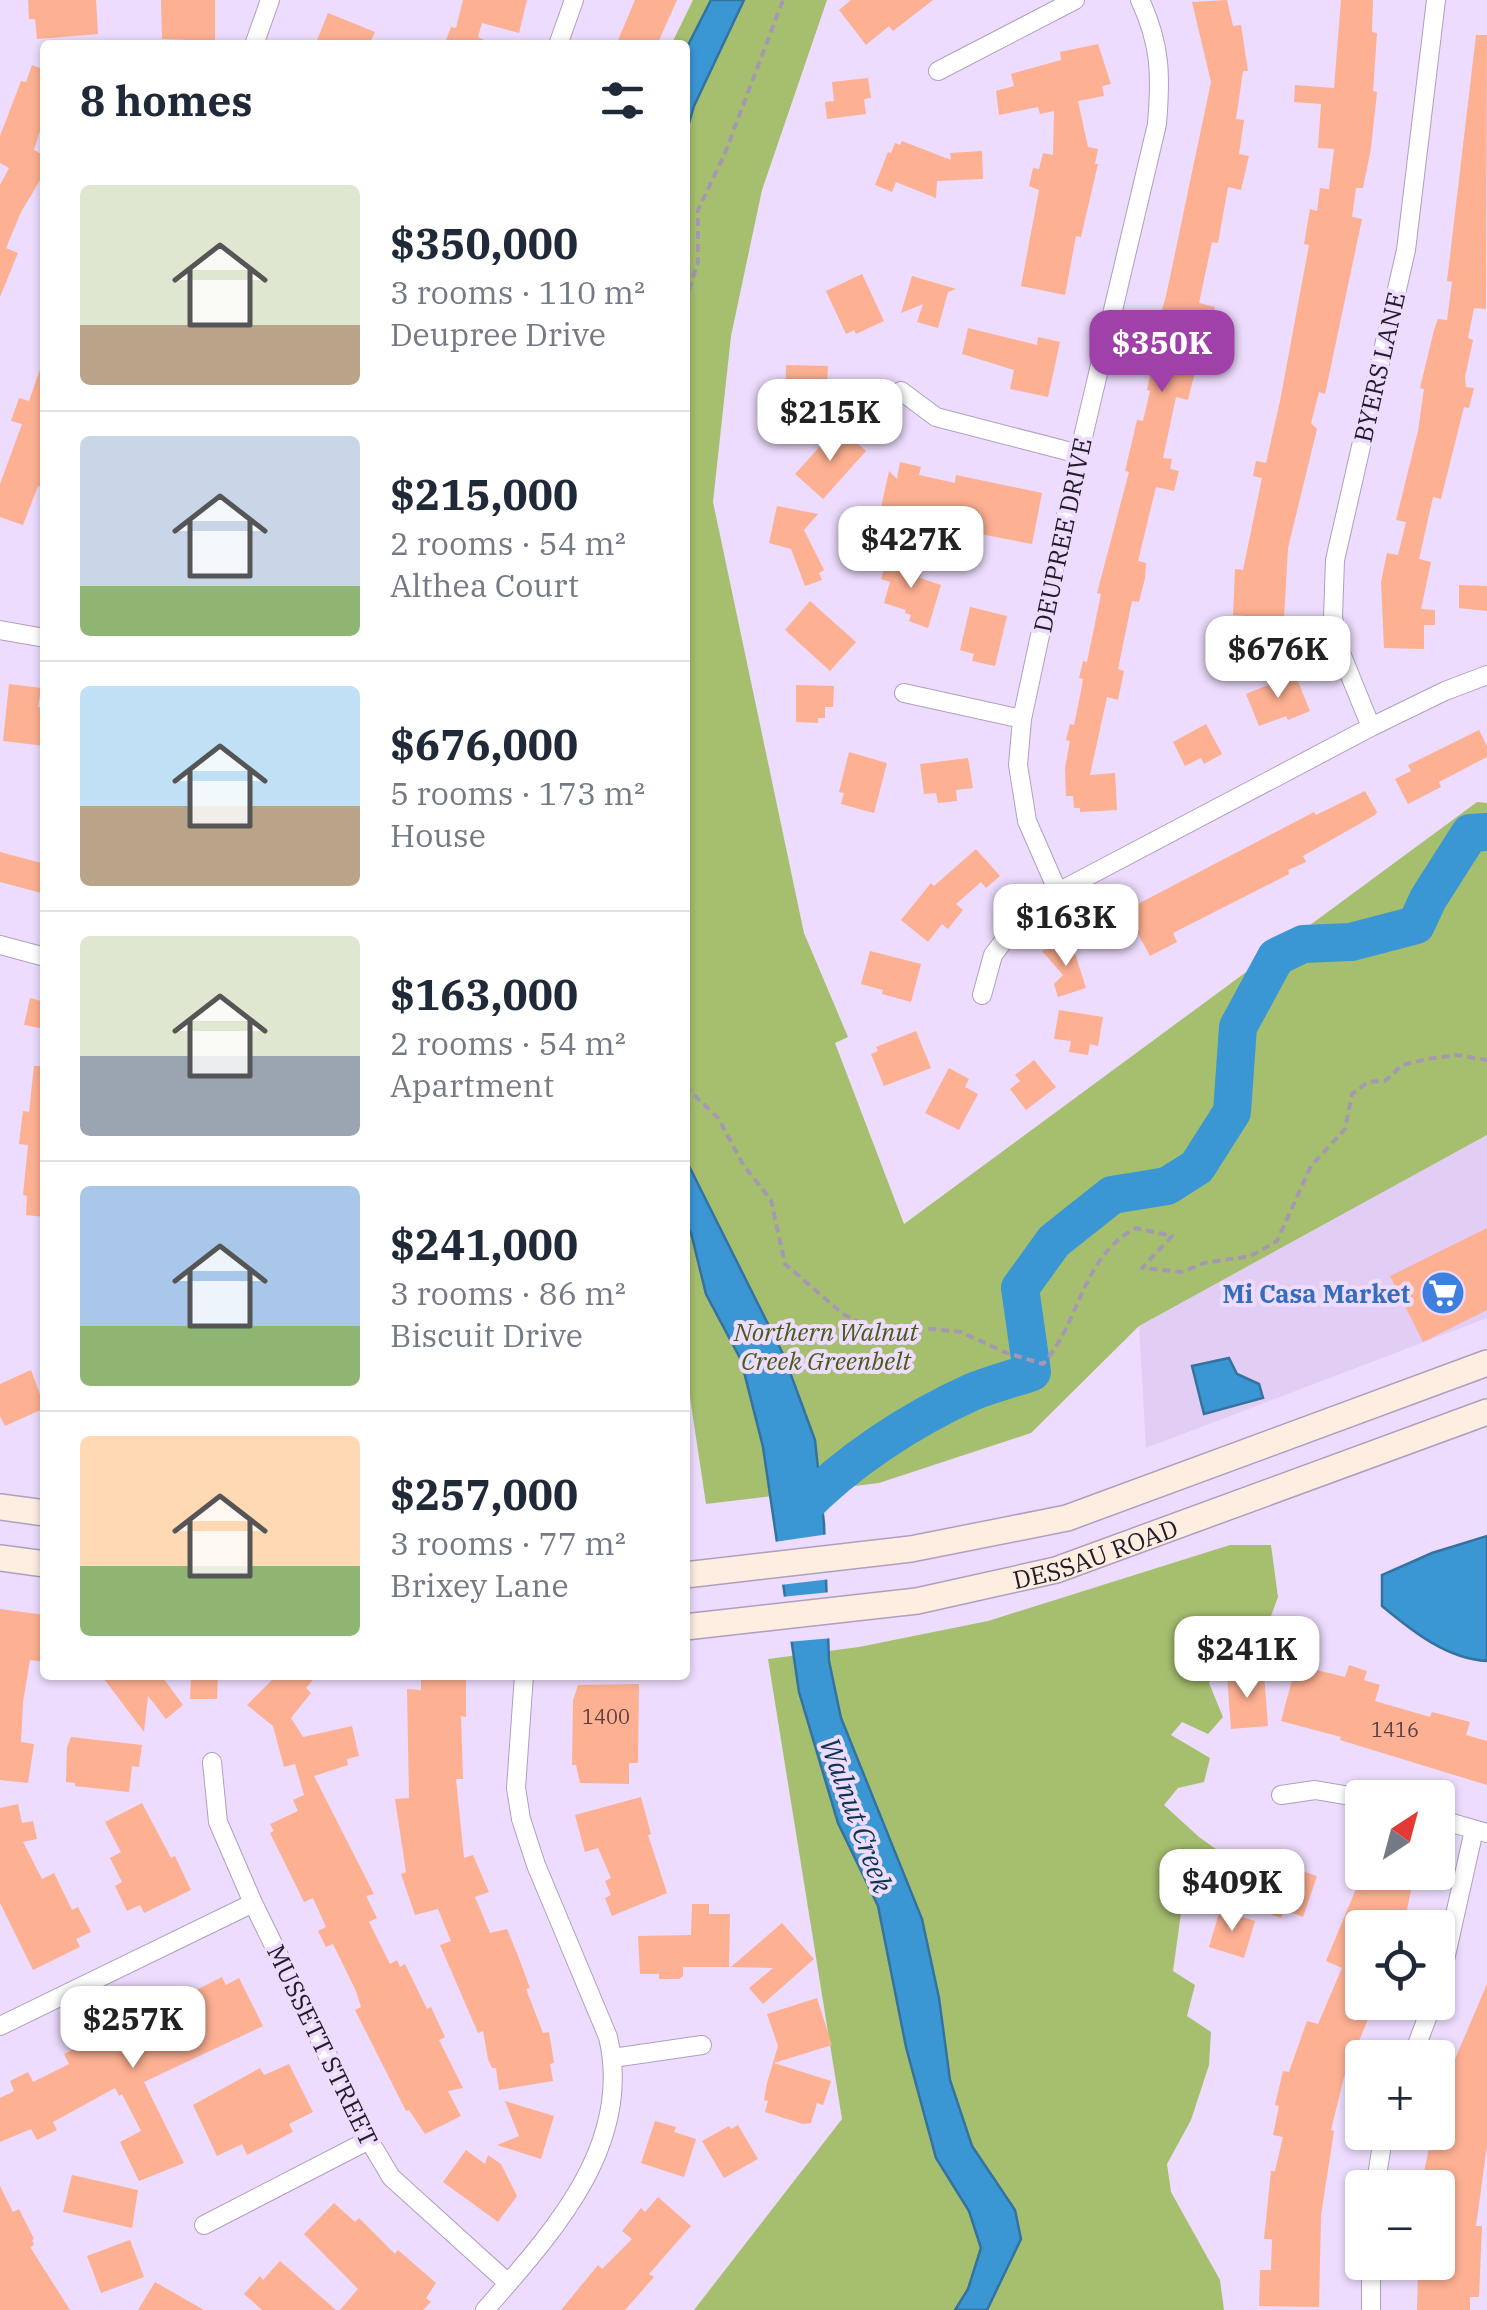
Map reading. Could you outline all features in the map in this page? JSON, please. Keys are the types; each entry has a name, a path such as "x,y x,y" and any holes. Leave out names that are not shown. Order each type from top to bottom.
{"main road":[{"name":"DESSAU ROAD","path":"690,1575 911,1549 1067,1518 1487,1363"},
{"name":"DESSAU ROAD","path":"690,1627 917,1601 1056,1570 1487,1412"},
{"path":"0,1507 40,1512"},
{"path":"0,1558 40,1563"}],"street":[{"path":"256,40 270,0"},
{"path":"560,40 574,0"},
{"path":"938,71 1076,0"},
{"name":"DEUPREE DRIVE","path":"1058,892 1026,821 1018,765 1022,718 1157,124 1161,74 1154,30 1140,0"},
{"name":"BYERS LANE","path":"1371,727 1338,646 1333,617 1335,560 1406,250 1436,0"},
{"path":"901,391 936,417 1079,454"},
{"path":"0,630 40,635"},
{"path":"982,996 994,955 1021,918 1058,892 1371,727 1487,675"},
{"path":"904,693 1022,718"},
{"path":"0,946 40,956"},
{"path":"485,2310 567,2210 594,2164 609,2124 613,2058 608,2038 536,1865 521,1819 516,1788 524,1680"},
{"name":"MUSSETT STREET","path":"212,1762 218,1822 253,1903 369,2140 391,2176 412,2198 508,2283"},
{"path":"1281,1796 1315,1790 1345,1795"},
{"path":"1455,1824 1480,1831 1455,1927"},
{"path":"1,2023 253,1903"},
{"path":"613,2058 702,2046"},
{"path":"204,2225 369,2140"},
{"path":"1371,2310 1372,2280"}],"path":[{"path":"690,287 698,262 698,210 726,153 783,0"},
{"path":"690,1091 718,1118 744,1166 771,1200 785,1264 844,1314 876,1331 889,1332 900,1326 962,1332 1042,1364 1057,1348 1092,1267 1118,1237 1136,1228 1172,1236 1142,1268 1182,1272 1251,1256 1277,1241 1311,1166 1345,1128 1352,1094 1368,1082 1384,1080 1402,1065 1427,1058 1456,1055 1487,1060"}],"shaded area":[{"path":"1487,1135 1487,1318 1146,1448 1139,1326"}],"green space":[{"name":"Northern Walnut Creek Greenbelt","path":"693,0 827,0 762,190 731,336 713,502 804,933 848,1037 835,1043 904,1224 1477,802 1487,803 1487,1135 1139,1326 1031,1433 879,1483 706,1504 690,1397 690,40 673,40"},
{"path":"1230,1545 1271,1545 1278,1597 1271,1616 1229,1644 1209,1683 1223,1717 1208,1734 1182,1722 1171,1735 1210,1758 1204,1782 1178,1788 1164,1805 1241,1867 1243,1892 1181,1913 1173,1971 1195,1985 1187,2016 1211,2032 1209,2065 1191,2120 1167,2164 1171,2192 1220,2280 1224,2310 694,2310 842,2119 768,1659 859,1647 988,1621"}],"water":[{"path":"711,0 744,0 690,120 690,41"},
{"name":"Walnut Creek","path":"690,1168 784,1356 815,1440 824,1524 829,1661 841,1718 922,1919 939,1998 950,2080 972,2146 1015,2210 1021,2239 987,2310 955,2310 968,2289 981,2248 969,2211 936,2158 906,2047 878,1906 838,1823 799,1692 763,1447 741,1360 706,1294 691,1233"},
{"path":"1229,1358 1237,1374 1259,1384 1263,1398 1204,1414 1192,1366"},
{"path":"1487,1536 1487,1661 1444,1649 1382,1606 1382,1575 1432,1553"}],"pier":[{"path":"829,1534 831,1579 780,1585 774,1542"},
{"path":"831,1592 833,1638 787,1642 781,1597"}],"building":[{"path":"28,0 96,0 98,34 37,39 35,19 29,19"},
{"path":"161,0 215,0 215,40 162,39"},
{"path":"463,0 527,0 519,33 482,23 478,37 484,40 446,40 451,27 456,28"},
{"path":"635,0 677,0 659,40 618,40"},
{"path":"851,0 933,0 893,31 889,26 866,45 839,10"},
{"path":"1227,0 1233,26 1241,25 1248,71 1243,71 1236,119 1244,120 1239,154 1249,156 1241,190 1228,187 1218,243 1212,242 1199,303 1215,307 1208,340 1203,339 1188,400 1176,397 1163,458 1172,459 1170,469 1179,471 1174,491 1156,487 1138,561 1146,563 1145,578 1139,602 1132,601 1118,669 1124,671 1118,700 1107,697 1090,775 1115,773 1117,810 1080,812 1080,808 1074,808 1073,796 1066,796 1065,768 1070,741 1066,740 1070,724 1074,725 1083,679 1079,678 1083,661 1087,662 1101,594 1097,593 1129,472 1125,471 1137,420 1143,421 1150,391 1150,376 1144,373 1166,296 1211,82 1192,2"},
{"path":"1341,0 1373,0 1372,32 1377,33 1373,91 1377,92 1371,148 1363,188 1356,188 1352,217 1362,219 1325,394 1319,392 1311,423 1317,429 1288,548 1284,619 1233,615 1235,569 1243,570 1262,478 1253,476 1256,461 1266,463 1280,401 1309,245 1304,244 1310,209 1317,211 1320,188 1329,189 1334,149 1318,148 1321,104 1294,102 1295,85 1334,88"},
{"path":"328,13 375,32 371,40 317,40"},
{"path":"1476,35 1487,35 1486,309 1474,308 1468,338 1473,340 1465,377 1466,387 1474,388 1469,408 1464,407 1441,499 1433,497 1419,559 1431,562 1421,609 1435,610 1435,625 1424,625 1424,649 1384,648 1381,582 1387,553 1398,555 1406,522 1396,520 1418,431 1424,389 1420,388 1434,330 1438,319 1447,320 1452,282 1447,281"},
{"path":"1098,44 1111,84 1102,86 1104,96 1078,101 1088,147 1098,149 1098,164 1081,237 1076,236 1065,295 1021,286 1039,190 1029,186 1033,168 1039,169 1043,153 1053,155 1054,111 1040,114 1038,107 999,115 996,91 1014,86 1011,74 1061,60 1060,52"},
{"path":"32,65 40,68 40,131 34,150 40,153 40,180 6,248 18,253 0,297 0,185 9,168 0,163 0,136 21,81 26,82"},
{"path":"868,78 871,98 864,99 866,114 827,119 825,102 834,101 832,82"},
{"path":"902,141 951,160 950,153 982,151 983,179 937,181 936,198 896,182 892,192 875,185 888,152"},
{"path":"862,274 884,321 856,334 854,330 846,334 826,291"},
{"path":"912,276 956,289 948,292 938,328 917,322 923,304 901,313"},
{"path":"968,328 1037,345 1038,337 1060,342 1048,397 1010,389 1014,370 962,354"},
{"path":"786,365 828,366 826,403 785,402"},
{"path":"40,370 40,487 23,525 0,517 0,484 22,424 11,421 19,398 29,401"},
{"path":"832,433 842,441 848,435 866,451 823,499 795,474"},
{"path":"900,462 921,467 919,475 955,483 956,475 1042,493 1032,544 980,534 983,522 951,516 947,532 886,522 888,513 880,512 889,471 897,479"},
{"path":"777,506 818,514 804,530 824,570 819,573 822,580 805,586 791,549 769,543"},
{"path":"888,558 923,569 920,578 941,585 928,628 909,621 911,615 906,610 884,603 890,582 881,579"},
{"path":"1459,585 1487,586 1487,611 1459,608"},
{"path":"810,601 856,642 830,671 785,630"},
{"path":"970,607 1007,616 995,666 972,661 974,654 960,650"},
{"path":"1287,638 1289,658 1239,664 1237,643"},
{"path":"1295,674 1310,711 1259,726 1246,694"},
{"path":"9,684 40,688 40,745 3,741"},
{"path":"796,685 834,686 833,707 825,707 825,718 818,718 818,723 796,722"},
{"path":"1206,724 1222,754 1204,764 1201,758 1185,766 1173,742"},
{"path":"1479,730 1487,746 1487,757 1439,782 1441,787 1408,804 1395,779 1411,771 1408,765"},
{"path":"849,752 887,763 874,813 841,804 844,793 839,792"},
{"path":"968,758 973,788 956,790 957,801 938,803 936,793 924,794 920,764"},
{"path":"1365,791 1375,815 1303,856 1306,862 1288,870 1289,874 1173,933 1177,942 1150,956 1136,930 1134,906 1314,812 1316,815"},
{"path":"976,849 1000,876 986,888 981,882 956,904 963,910 948,929 942,924 928,942 901,920 931,883 934,886"},
{"path":"0,852 40,863 40,893 0,882"},
{"path":"1071,941 1086,988 1058,997 1054,984 1063,975 1042,951"},
{"path":"870,951 921,964 911,1002 861,984"},
{"path":"30,998 40,1001 40,1028 24,1025"},
{"path":"1059,1010 1103,1017 1098,1046 1090,1044 1088,1055 1069,1052 1071,1041 1054,1039"},
{"path":"916,1031 931,1068 884,1086 871,1054 878,1051 876,1047"},
{"path":"1034,1060 1056,1087 1026,1110 1010,1089 1020,1081 1015,1075"},
{"path":"34,1066 40,1066 40,1216 26,1215 27,1196 23,1195 28,1145 19,1144 23,1111 29,1112"},
{"path":"949,1068 969,1079 965,1087 978,1094 959,1130 925,1113"},
{"name":"Mi Casa Market","path":"1487,1228 1487,1310 1423,1342 1390,1276"},
{"path":"31,1370 40,1394 40,1410 5,1426 0,1416 0,1384"},
{"path":"0,1609 40,1614 40,1661 30,1660 23,1702 21,1742 34,1744 28,1783 0,1780"},
{"path":"1296,1665 1345,1677 1349,1665 1367,1671 1364,1680 1380,1685 1375,1701 1430,1717 1432,1712 1470,1722 1466,1735 1487,1741 1487,1785 1281,1721"},
{"path":"1264,1673 1268,1726 1231,1729 1227,1676"},
{"path":"105,1680 165,1680 183,1705 166,1719 148,1696 144,1732"},
{"path":"191,1680 218,1680 217,1699 190,1699"},
{"path":"272,1680 313,1680 306,1688 311,1693 291,1718 303,1737 352,1726 359,1756 347,1759 348,1765 314,1776 374,1894 366,1896 377,1918 369,1922 390,1964 397,1960 400,1967 405,1964 427,2009 431,2007 445,2037 439,2040 463,2088 448,2091 461,2116 425,2134 406,2111 355,2010 361,2007 356,1991 333,1944 326,1947 318,1931 326,1927 313,1898 304,1902 270,1833 274,1831 270,1824 298,1811 293,1800 304,1795 295,1764 284,1767 273,1726 247,1705"},
{"path":"421,1680 466,1680 466,1717 461,1716 463,1779 456,1779 464,1858 473,1855 489,1892 475,1897 490,1933 507,1929 543,2033 549,2032 553,2081 499,2090 483,2031 478,2033 440,1945 451,1941 438,1909 415,1915 401,1874 406,1872 395,1799 409,1798 407,1689 421,1690"},
{"path":"639,1684 638,1763 629,1763 629,1784 580,1783 576,1765 572,1765 573,1700 578,1685"},
{"path":"71,1737 142,1745 139,1767 132,1766 129,1792 66,1782"},
{"path":"641,1797 651,1834 648,1835 667,1893 612,1916 605,1898 611,1895 605,1881 611,1878 598,1848 585,1852 575,1815"},
{"path":"142,1803 191,1890 144,1913 140,1905 127,1911 115,1886 122,1882 110,1858 121,1852 105,1822"},
{"path":"18,1804 22,1823 33,1821 37,1839 23,1842 42,1879 54,1873 72,1910 78,1907 91,1932 76,1939 80,1947 33,1970 0,1903 0,1808"},
{"path":"1281,1864 1317,1876 1303,1917 1284,1910 1281,1918 1265,1912"},
{"path":"1356,1890 1411,1890 1407,1910 1347,1910"},
{"path":"692,1904 709,1904 709,1914 730,1914 729,1967 683,1967 679,1979 640,1974 638,1936 691,1935"},
{"path":"1220,1910 1255,1921 1244,1958 1209,1947"},
{"path":"1345,1915 1345,2020 1368,2020 1359,2040 1345,2040 1345,2075 1331,2130 1334,2131 1321,2215 1319,2307 1259,2306 1260,2270 1271,2270 1272,2239 1264,2239 1271,2171 1275,2171 1283,2137 1273,2135 1279,2106 1275,2105 1283,2071 1289,2072 1307,2021 1318,2024 1342,1968 1326,1961"},
{"path":"782,1923 814,1959 763,2004 749,1988 773,1968 731,1967"},
{"path":"222,1977 226,1985 239,1978 263,2026 144,2082 184,2163 139,2181 120,2142 141,2131 115,2088 53,2122 57,2130 37,2140 31,2129 0,2142 0,2098 14,2091 10,2081 28,2072 33,2082 69,2064 64,2054 111,2031 114,2038 151,2020 149,2014"},
{"path":"1487,1984 1487,2146 1476,2226 1482,2226 1479,2297 1470,2297 1470,2310 1417,2310 1418,2280 1455,2280 1455,2170 1425,2170 1428,2150 1455,2150 1455,2059"},
{"path":"817,1998 832,2045 774,2063 831,2081 823,2105 817,2103 811,2123 803,2124 765,2112 767,2083 778,2046 767,2014"},
{"path":"289,2064 313,2112 289,2124 293,2132 247,2155 242,2144 217,2156 193,2105 260,2068 264,2075"},
{"path":"505,2101 554,2116 541,2159 497,2145 519,2136"},
{"path":"655,2121 696,2139 684,2177 641,2163"},
{"path":"738,2125 758,2159 724,2178 702,2141"},
{"path":"466,2150 485,2164 488,2155 501,2164 517,2196 498,2222 443,2182"},
{"path":"72,2175 138,2190 132,2228 63,2212"},
{"path":"0,2186 13,2212 19,2209 34,2239 30,2247 70,2310 0,2310"},
{"path":"658,2197 691,2226 649,2274 654,2277 625,2310 561,2310 598,2265 602,2269 632,2239 622,2231 641,2208 645,2212"},
{"path":"334,2203 355,2222 359,2218 395,2254 398,2250 436,2283 426,2298 431,2302 423,2310 340,2310 358,2289 304,2234"},
{"path":"130,2240 144,2277 101,2293 87,2256"},
{"path":"280,2261 336,2310 262,2310 244,2294"},
{"path":"155,2282 204,2310 138,2310"}],"waterway":[{"path":"799,1511 858,1459 902,1429 972,1392 1032,1372 1020,1288 1054,1241 1112,1195 1167,1186 1197,1167 1232,1112 1238,1027 1276,957 1303,944 1351,942 1416,925 1470,833 1487,832"}],"place":[{"name":"Mi Casa Market","path":"1443,1293"}]}
